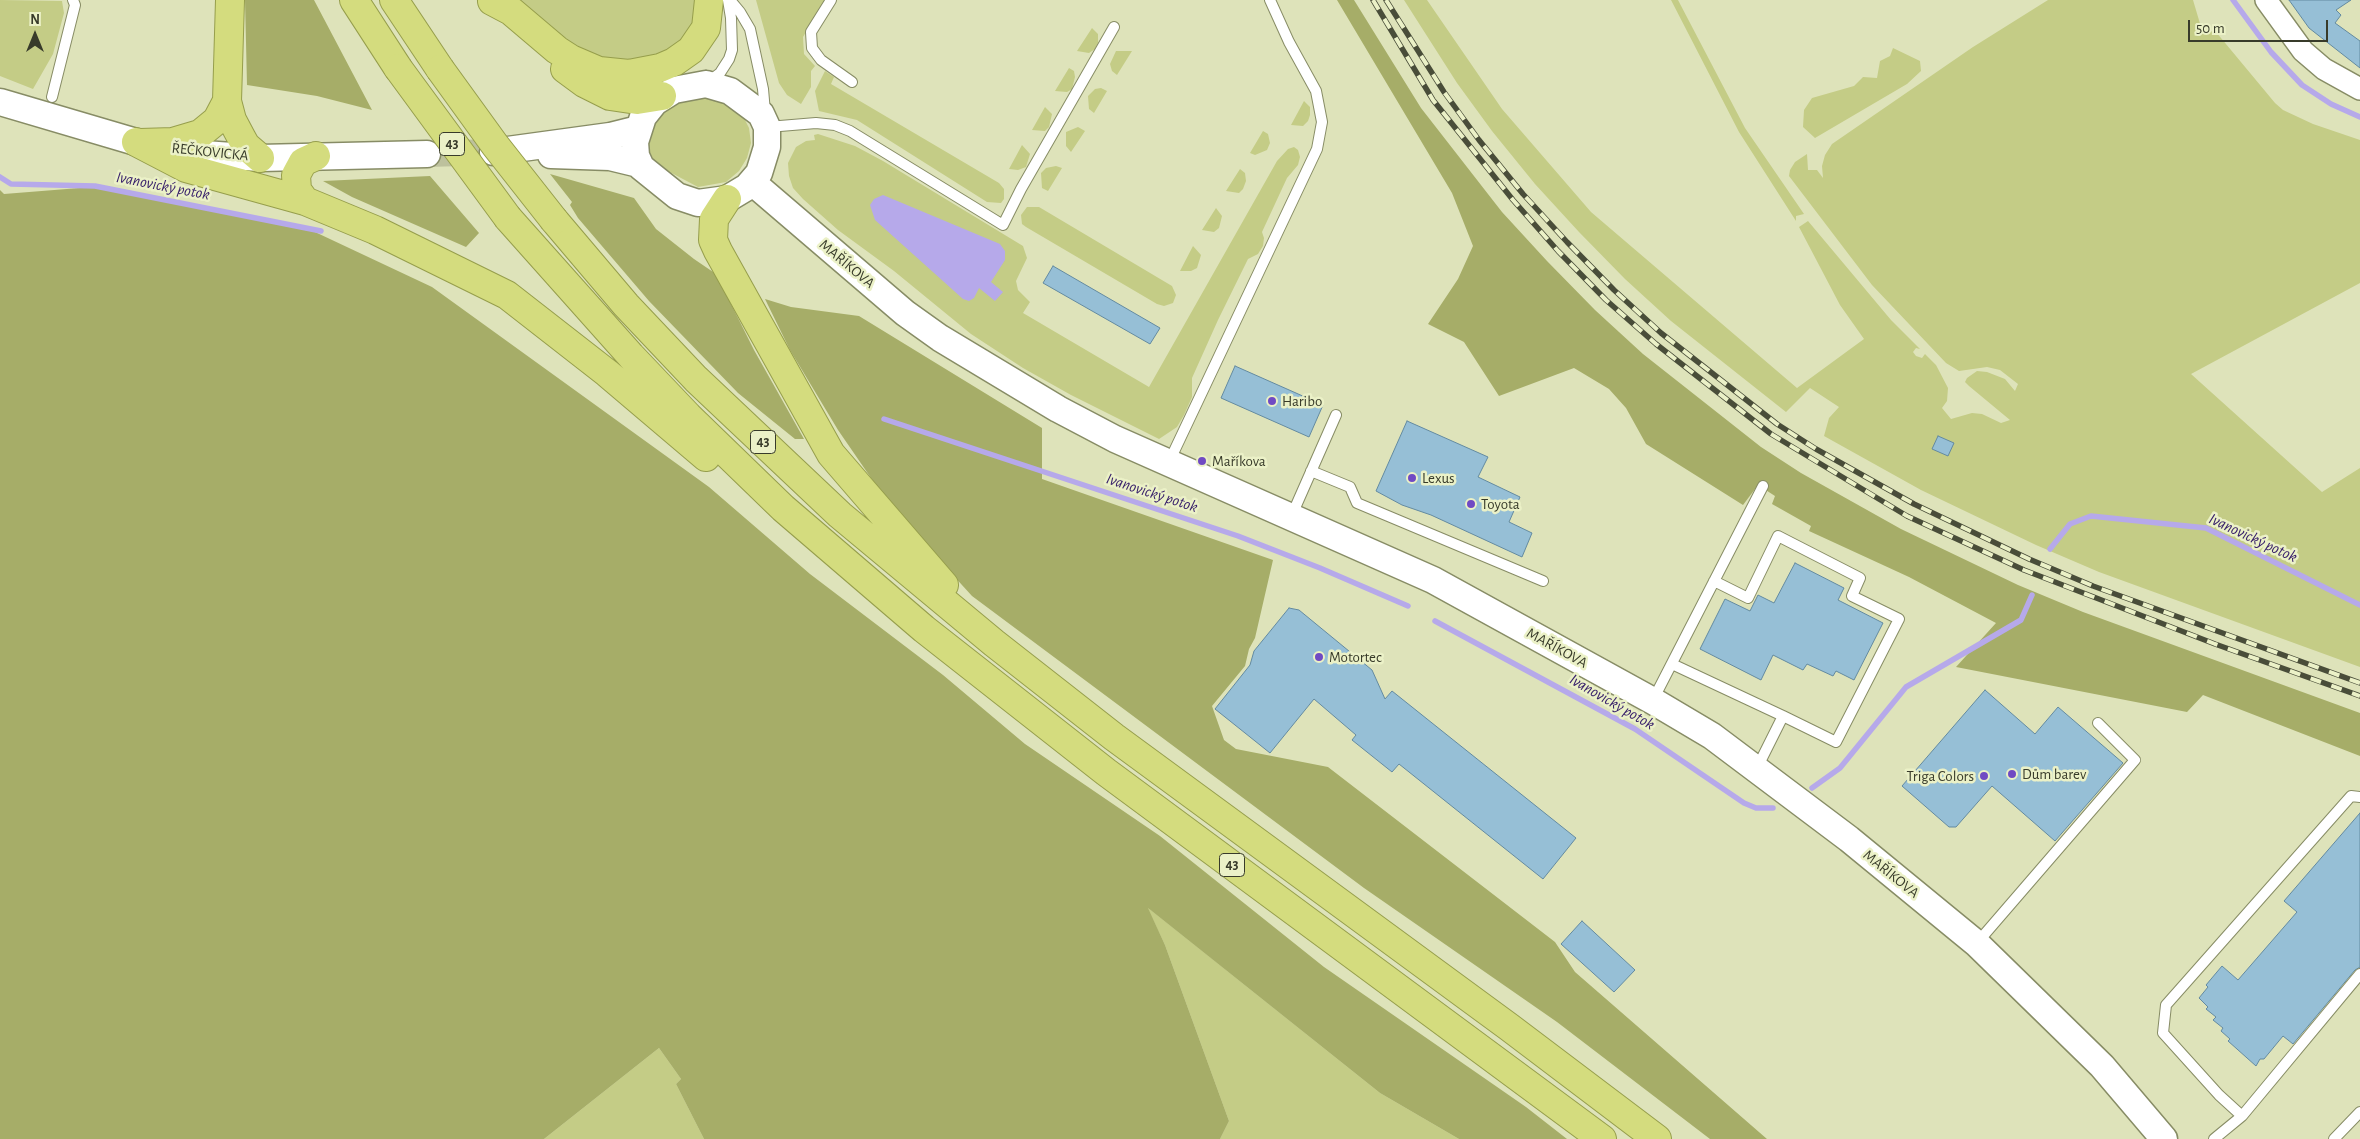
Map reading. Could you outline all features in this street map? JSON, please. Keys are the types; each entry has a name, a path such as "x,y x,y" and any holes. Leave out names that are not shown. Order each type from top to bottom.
{"highway":[{"path":"230,0 226,101 232,120 246,146 260,158"},
{"name":"43","path":"354,0 398,68 508,218 688,416 783,508 924,629 1098,766 1602,1139"},
{"name":"43","path":"394,0 495,146 554,220 626,305 696,379 840,515 994,643 1114,737 1501,1021 1657,1139"},
{"path":"492,0 511,11 557,50 571,59 599,71 629,74 660,68 674,62 692,50 706,28 709,0"},
{"path":"492,0 553,58 601,93 637,100 662,96"},
{"path":"136,142 161,144 200,134 217,120 226,101"},
{"path":"136,142 186,168 305,201 375,230 507,295 607,373 709,459 783,508"},
{"path":"305,201 297,190 296,175 303,162 316,156"},
{"path":"727,199 714,219 713,240 832,454 994,643"}],"street":[{"path":"2266,0 2303,51 2324,69 2360,89"},
{"path":"638,129 610,136 493,152 610,157 639,164 682,199 698,203 727,199 752,182 766,156 766,124 739,96 722,87 706,84 683,87 662,96 648,109 638,129 635,149 639,164"},
{"name":"ŘEČKOVICKÁ","path":"0,102 136,142 204,154 260,158 427,154"},
{"name":"MAŘÍKOVA","path":"752,182 849,266 940,338 1058,409 1115,439 1433,580 1653,701 1712,736 1849,839 1977,944 2102,1066 2164,1139"}],"lane":[{"path":"52,97 75,5 74,0"},
{"path":"706,84 720,73 729,60 732,50 729,0"},
{"path":"729,0 740,12 750,29 763,89 766,124 816,123 834,125 850,130 1003,225 1021,189 1114,27"},
{"path":"832,0 811,32 812,48 821,60 852,82"},
{"path":"1168,463 1313,157 1322,122 1316,92 1270,0"},
{"path":"1291,518 1336,415"},
{"path":"1311,471 1350,488 1357,503 1544,581"},
{"path":"1653,701 1763,486"},
{"path":"1672,664 1836,742 1899,619 1852,596 1860,578 1778,536 1748,598 1714,581"},
{"path":"1756,770 1783,716"},
{"path":"1977,944 2135,760 2098,723"},
{"path":"2242,1116 2163,1033 2166,1006 2351,796 2360,797"},
{"path":"2214,1139 2242,1116 2360,974"},
{"path":"2334,1139 2360,1112"}],"green space":[{"path":"0,0 62,1 64,13 53,54 33,89 0,76"},
{"path":"245,0 314,0 372,110 317,96 247,85"},
{"path":"511,0 701,0 698,29 651,64 589,60"},
{"path":"756,0 825,0 803,37 804,54 815,66 811,71 811,87 801,104 787,95 779,83"},
{"path":"1337,0 1354,0 1421,108 1502,212 1547,261 1595,310 1643,354 1761,447 1801,473 1901,529 2018,585 2083,612 2360,713 2360,756 2203,695 2187,712 1956,667 1996,623 1909,577 1809,531 1811,526 1772,504 1775,496 1758,485 1743,505 1646,444 1626,408 1609,389 1574,368 1499,396 1464,342 1428,324 1458,279 1473,246 1452,193"},
{"path":"1404,0 1427,0 1502,109 1591,212 1797,388 1864,339 1840,305 1799,227 1808,221 1891,320 1920,349 1916,348 1913,352 1916,356 1922,358 1925,354 1936,365 1948,388 1947,401 1942,408 1951,419 1972,413 1982,414 2001,423 2010,420 1965,382 1967,378 1977,371 1987,372 2005,379 2015,391 2018,384 2000,370 1987,367 1959,371 1946,363 1872,285 1789,176 1790,170 1795,162 1807,154 1808,170 1817,170 1823,178 1822,166 1825,155 1832,144 1973,47 2048,0 2193,0 2201,27 2206,31 2216,32 2275,103 2283,110 2313,124 2360,140 2360,283 2191,374 2322,492 2360,468 2360,667 2099,572 2036,545 1921,490 1824,436 1829,418 1839,407 1810,388 1786,412 1671,321 1625,279 1579,232 1535,184 1492,131 1457,83"},
{"path":"1671,0 1678,0 1745,128 1804,214 1796,216 1796,221 1739,132"},
{"path":"1092,28 1098,34 1098,43 1095,49 1089,53 1077,51"},
{"path":"1893,48 1920,61 1921,71 1907,84 1815,138 1803,127 1804,110 1812,98 1854,86 1863,77 1877,78 1880,61 1890,56"},
{"path":"1116,51 1132,51 1117,75 1112,71 1110,64"},
{"path":"1069,68 1074,71 1075,77 1072,89 1067,92 1055,91"},
{"path":"825,71 834,77 831,84 999,183 1004,189 1004,199 1001,203 987,202 857,120 819,111 815,91"},
{"path":"1101,88 1107,91 1094,113 1089,109 1088,96 1095,89"},
{"path":"706,93 741,112 749,128 751,143 747,158 739,171 726,182 698,187 647,160 644,137 664,106"},
{"path":"1304,101 1310,107 1308,121 1303,126 1291,125"},
{"path":"1045,107 1052,114 1049,127 1045,131 1032,130"},
{"path":"1078,127 1085,131 1071,152 1066,146 1066,132"},
{"path":"1263,131 1268,134 1270,143 1267,150 1255,155 1250,153"},
{"path":"818,134 855,146 883,161 1023,246 1027,258 1016,281 1018,290 1030,302 1023,313 1149,387 1277,161 1288,149 1294,147 1298,150 1300,157 1298,165 1287,178 1262,232 1264,238 1263,246 1258,254 1248,259 1218,320 1192,378 1192,397 1184,415 1177,427 1159,439 1071,395 1023,368 971,334 894,271 838,230 803,199 793,188 789,176 788,163 796,147 806,141 815,140 814,135"},
{"path":"1022,145 1030,154 1026,167 1018,170 1009,169"},
{"path":"1056,166 1062,168 1048,191 1042,188 1041,173 1046,168"},
{"path":"1240,169 1245,173 1246,181 1243,189 1239,193 1226,191"},
{"path":"550,174 634,198 656,229 716,274 754,350 804,439 795,439 738,393 649,301 578,218 570,205 572,202"},
{"path":"430,176 479,233 466,247 352,197 323,181"},
{"path":"92,187 315,232 432,287 709,487 810,574 943,675 1025,744 1160,836 1324,967 1526,1107 1567,1139 1459,1139 1380,1093 1148,908 1165,945 1229,1121 1220,1139 704,1139 676,1084 681,1079 659,1048 544,1139 0,1139 0,190 4,194"},
{"path":"1027,207 1039,207 1172,286 1176,295 1173,303 1164,306 1157,304 1026,227 1022,224 1021,215"},
{"path":"1216,208 1222,216 1219,228 1214,232 1202,230"},
{"path":"1193,246 1201,255 1197,268 1191,271 1180,271"},
{"path":"765,299 791,307 859,316 1042,428 1042,479 1273,560 1255,638 1249,649 1245,666 1212,706 1224,740 1236,749 1328,767 1555,942 1575,972 1767,1139 1710,1139 1557,1022 1364,888 972,596 891,507 838,430 790,350"},
{"path":"1147,907 1380,1093 1459,1139 1220,1139 1229,1121 1165,945"},
{"path":"659,1048 681,1079 676,1084 704,1139 544,1139"}],"shaded area":[{"path":"883,195 1000,244 1005,251 1005,260 991,282 1003,292 995,301 979,288 974,298 969,301 963,299 875,220 870,205 874,199"}],"building":[{"path":"2289,0 2351,0 2336,10 2341,15 2335,23 2360,41 2360,68 2309,28"},
{"path":"1053,266 1160,328 1150,344 1043,283"},
{"name":"Haribo","path":"1235,366 1323,405 1309,437 1221,398"},
{"path":"1407,421 1488,457 1478,477 1520,497 1509,522 1532,533 1522,557 1431,515 1402,505 1376,491"},
{"path":"1938,436 1954,443 1948,456 1932,449"},
{"path":"1795,563 1844,588 1838,600 1883,623 1854,680 1836,671 1833,676 1807,664 1803,670 1773,655 1761,680 1700,649 1725,599 1750,611 1758,595 1774,603"},
{"path":"1289,608 1299,610 1372,670 1385,699 1392,691 1576,838 1543,879 1399,764 1392,772 1352,740 1356,735 1314,699 1270,753 1215,709 1250,665 1254,651"},
{"name":"Dům barev","path":"1985,690 2035,734 2058,707 2123,763 2055,841 1992,786 1956,827 1949,827 1902,786"},
{"path":"2360,813 2360,967 2355,970 2293,1044 2283,1036 2264,1059 2260,1059 2256,1066 2228,1041 2230,1039 2221,1031 2223,1028 2213,1020 2216,1017 2206,1009 2208,1007 2199,998 2208,987 2206,985 2222,966 2238,980 2297,912 2284,901"},
{"path":"1582,921 1635,970 1614,992 1561,944"}],"waterway":[{"path":"2233,0 2271,52 2302,85 2331,104 2360,117"},
{"name":"Ivanovický potok","path":"0,177 11,184 95,186 321,231"},
{"name":"Ivanovický potok","path":"884,419 1238,536 1320,568 1408,606"},
{"name":"Ivanovický potok","path":"2050,549 2070,524 2091,516 2206,528 2360,605"},
{"name":"Ivanovický potok","path":"1812,788 1840,768 1906,687 2021,620 2032,595"},
{"name":"Ivanovický potok","path":"1435,621 1635,729 1744,803 1756,808 1773,808"}],"tunnel":[{"path":"427,154 493,152"}],"railway":[{"path":"1373,0 1433,100 1513,200 1558,251 1606,300 1656,344 1771,434 1907,516 2024,570 2215,644 2360,696"},
{"path":"1386,0 1444,92 1479,140 1523,194 1567,242 1614,290 1661,333 1777,424 1816,449 1914,504 2029,559 2093,586 2360,683"}],"place":[{"name":"Haribo","path":"1272,401"},
{"name":"Maříkova","path":"1202,461"},
{"name":"Lexus","path":"1412,478"},
{"name":"Toyota","path":"1471,504"},
{"name":"Motortec","path":"1319,657"},
{"name":"Dům barev","path":"2012,774"},
{"name":"Triga Colors","path":"1984,776"}]}
